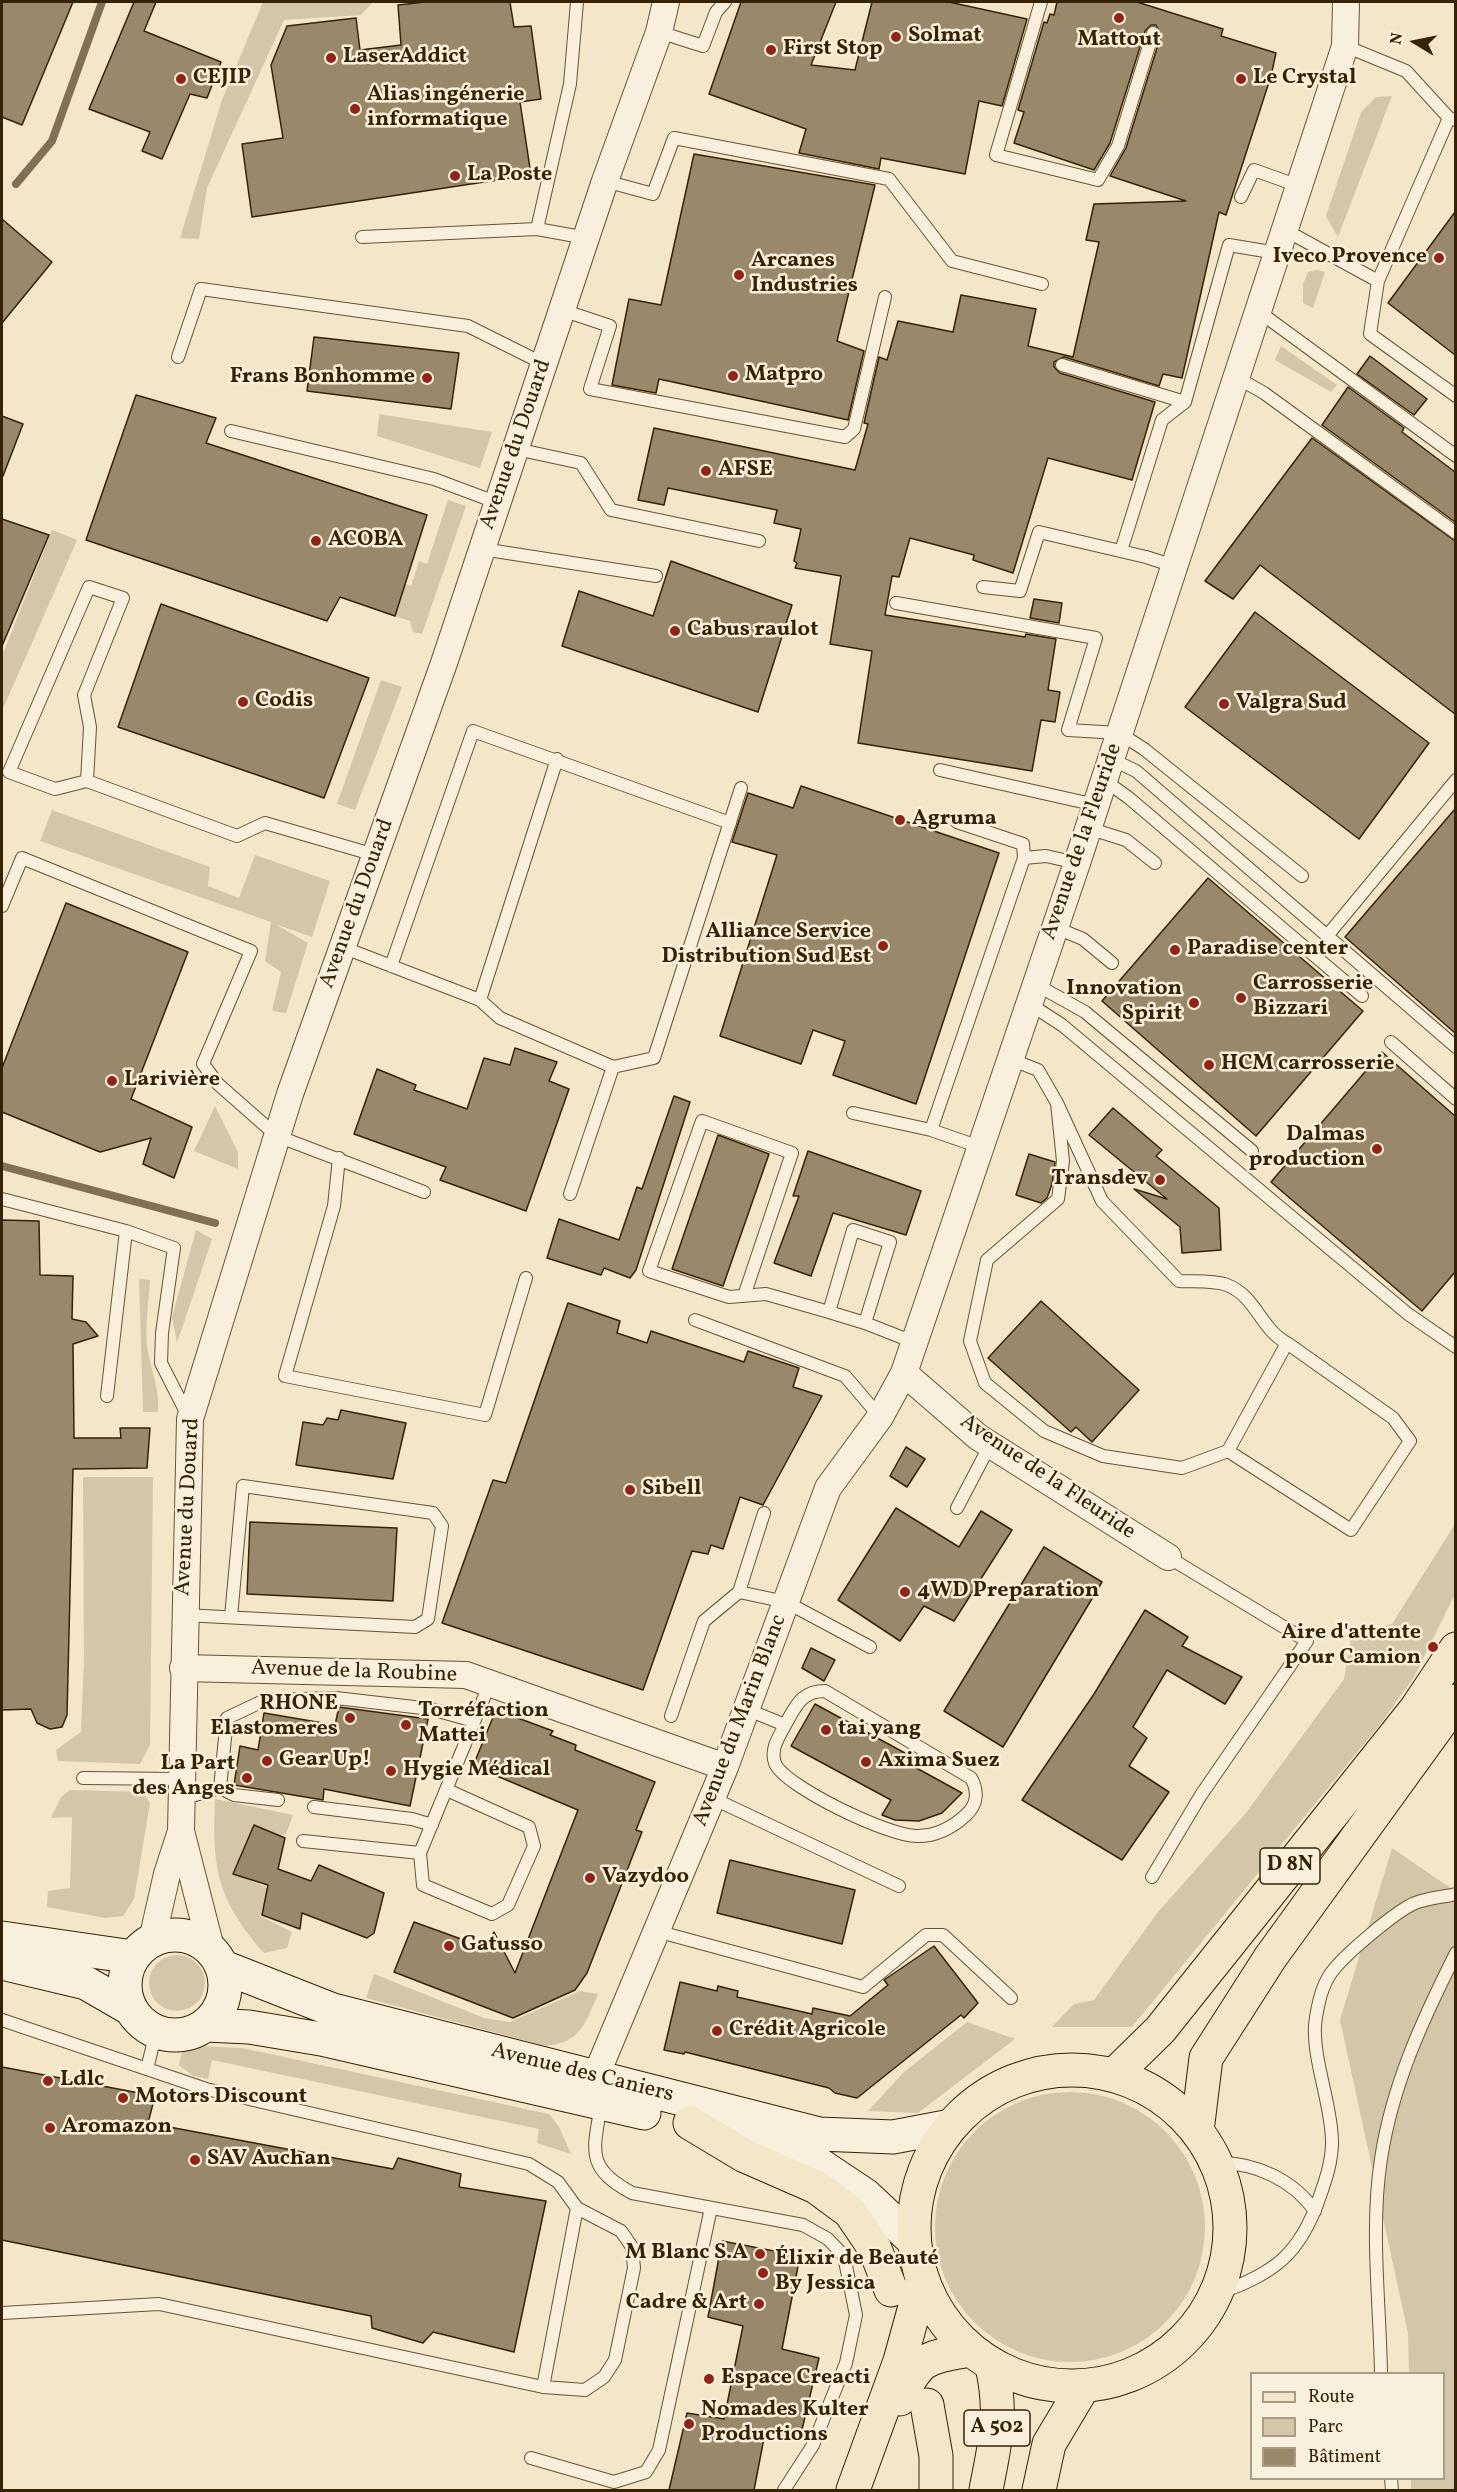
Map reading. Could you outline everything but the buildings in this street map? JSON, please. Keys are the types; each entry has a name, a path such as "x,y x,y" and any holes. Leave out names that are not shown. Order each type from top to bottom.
{"main road":[{"name":"D 8N","path":"1114,2075 1160,2030 1416,1709 1455,1649"},
{"name":"D 8N","path":"1197,2131 1206,2058 1270,1958 1455,1701"},
{"path":"1064,2070 1089,2070 1114,2075 1146,2087 1174,2107 1197,2131 1217,2163 1227,2195 1230,2228 1227,2262 1216,2294 1190,2333 1163,2359 1138,2373 1111,2382 1083,2387 1036,2384 981,2358 942,2320 922,2282 914,2241 915,2208 925,2168 951,2126 969,2107 990,2092 1021,2078 1064,2070"},
{"path":"690,2123 745,2156 816,2187 850,2212 875,2249 891,2290"},
{"path":"855,2490 900,2361 922,2282"},
{"path":"855,2490 913,2371 932,2357 981,2358"},
{"name":"A 502","path":"981,2358 999,2396 998,2427 986,2490"},
{"name":"A 502","path":"1039,2490 1049,2444 1083,2387"},
{"path":"927,2405 936,2456 936,2490"}],"street":[{"name":"Avenue du Douard","path":"217,1959 181,1831 190,1419 277,1136 498,503 605,181 659,32 666,2"},
{"name":"Avenue de la Fleuride","path":"1168,1557 990,1445 904,1374 1077,863 1345,46 1346,2"},
{"name":"Avenue du Marin Blanc","path":"598,2091 656,1931 725,1767 828,1488 880,1417 904,1374"},
{"name":"Avenue de la Roubine","path":"183,1668 466,1675 725,1767"},
{"name":"Avenue du Douard","path":"143,1948 181,1831"},
{"path":"2,1938 143,1948 168,1935 184,1936 203,1943 217,1959 225,1982 223,1998 217,2013 206,2025 190,2033 173,2035 156,2032 142,2023 131,2009 87,1983 2,1963"},
{"path":"131,2009 125,1983 143,1948"},
{"name":"Avenue des Caniers","path":"217,1959 333,2010 598,2091 690,2123 811,2158 865,2195 914,2241"},
{"name":"Avenue des Caniers","path":"206,2025 249,2027 321,2039 819,2134 893,2137 951,2126"}],"lane":[{"path":"537,228 570,84 577,2"},
{"path":"659,32 703,46 716,12 725,2"},
{"path":"1041,2 996,155 1098,180 1118,146 1153,33"},
{"path":"1345,46 1406,71 1452,119 1378,281 1370,334 1455,396"},
{"path":"605,181 653,194 674,138 889,179 952,261 1042,284"},
{"path":"1241,197 1254,170 1299,186"},
{"path":"362,237 537,228 587,238"},
{"path":"1121,551 1162,420 1185,402 1228,245 1281,241 1378,281"},
{"path":"178,357 201,289 468,326 544,364"},
{"path":"562,310 610,326 590,389 845,437 854,429 885,297"},
{"path":"1258,311 1455,456"},
{"path":"1062,365 1185,402"},
{"path":"1236,377 1264,393 1455,533"},
{"path":"231,431 434,479 498,503"},
{"path":"516,449 581,464 611,510 759,541"},
{"path":"983,587 1020,591 1040,532 1174,566"},
{"path":"482,549 656,576"},
{"path":"87,781 90,727 84,695 123,598 89,587 9,772 55,789 87,781 237,836 265,823 375,855"},
{"path":"896,603 1096,638 1068,730 1119,733 1144,749 1302,876"},
{"path":"391,966 473,731 557,759 730,823"},
{"path":"480,1000 557,759"},
{"path":"940,770 1092,817 1155,863"},
{"path":"1107,770 1136,771 1455,1047"},
{"path":"1107,770 1129,798 1362,996"},
{"path":"1327,936 1455,780"},
{"path":"342,947 480,1000 500,1018 614,1066 654,1058 741,788"},
{"path":"932,1130 1024,858 1023,844 957,822"},
{"path":"1024,858 1046,856 1077,863"},
{"path":"2,906 22,858 251,951 203,1064 218,1084 277,1136 424,1192"},
{"path":"1054,927 1083,939 1112,963"},
{"path":"1032,993 1085,1012 1252,1151"},
{"path":"1032,993 1062,1025 1408,1314 1455,1347"},
{"path":"1390,1042 1455,1099"},
{"path":"1010,1059 1038,1070 1057,1103 1102,1201 1179,1281 1226,1285 1247,1296 1275,1337 1287,1343 1393,1418 1410,1441 1352,1530 1228,1451"},
{"path":"570,1194 614,1066"},
{"path":"1057,1103 1063,1161 1058,1198 987,1260 970,1341 985,1383 1044,1431 1103,1456 1182,1468 1228,1451 1287,1343"},
{"path":"854,1113 932,1130 980,1147"},
{"path":"744,1296 792,1153 702,1121 650,1271 729,1297 744,1296 766,1293 865,1323 916,1343"},
{"path":"339,1158 334,1206 285,1376 485,1415 526,1278"},
{"path":"2,1199 126,1231 174,1248 162,1333 161,1363 190,1419"},
{"path":"829,1312 854,1230 890,1242 865,1323"},
{"path":"107,1396 126,1231"},
{"path":"695,1320 845,1376 880,1417"},
{"path":"957,1508 990,1445"},
{"path":"184,1615 415,1627 428,1620 442,1526 434,1513 243,1486 231,1617"},
{"path":"671,1716 704,1621 739,1592 764,1513"},
{"path":"1152,1877 1202,1795 1307,1641 1168,1557"},
{"path":"739,1592 786,1602 870,1647"},
{"path":"447,1790 529,1827 534,1846 508,1905 492,1914 423,1884 420,1853 490,1683"},
{"path":"812,1691 825,1691 971,1778 976,1787 976,1797 969,1813 946,1831 918,1836 884,1830 791,1781 775,1765 773,1751 785,1725 802,1696 812,1691"},
{"path":"220,1788 227,1718 265,1700 348,1699 430,1709 474,1721"},
{"path":"746,1709 785,1725"},
{"path":"83,1778 181,1789 220,1788 234,1795 278,1800"},
{"path":"712,1798 899,1886"},
{"path":"314,1807 412,1819 432,1826"},
{"path":"303,1841 420,1853"},
{"path":"1216,2294 1250,2282 1278,2265 1304,2237 1315,2211 1328,2172 1332,2142 1315,2028 1318,2004 1331,1974 1367,1938 1414,1903 1455,1894"},
{"path":"656,1931 863,1987 926,1935 943,1935 1011,1998"},
{"path":"1381,2372 1377,2211 1381,2159 1392,2107 1405,2062 1455,1953"},
{"path":"2,2020 206,2089 528,2164 558,2182 577,2208 621,2231 632,2247 634,2268 615,2360 604,2377 585,2390 543,2386 159,2304 2,2313"},
{"path":"147,2069 156,2032"},
{"path":"598,2091 595,2144 597,2165 609,2181 632,2193 803,2225 828,2239 844,2256 856,2315 846,2363 813,2445 784,2490"},
{"path":"1217,2163 1233,2163 1285,2180 1303,2194 1315,2211"},
{"path":"543,2386 577,2208"},
{"path":"531,2458 613,2486 646,2472 659,2450 711,2208"}],"green space":[{"path":"263,2 373,2 361,15 284,20 207,188 199,239 180,238 222,100"},
{"path":"1392,96 1338,237 1326,216 1361,112 1376,97"},
{"path":"1317,270 1325,272 1313,308 1303,303 1303,284 1308,272"},
{"path":"1281,346 1337,385 1331,392 1275,360"},
{"path":"379,414 492,432 480,468 377,436"},
{"path":"448,500 466,506 422,634 413,632 410,621 395,616 400,582 411,586 419,561 427,564"},
{"path":"52,530 77,540 2,711 2,656"},
{"path":"381,680 402,687 355,810 337,804"},
{"path":"52,810 210,867 208,886 239,898 255,855 330,881 312,937 275,924 308,943 286,1013 272,1011 281,972 265,961 271,922 40,841"},
{"path":"215,1106 238,1152 238,1169 194,1151"},
{"path":"196,1230 212,1239 177,1343 172,1317"},
{"path":"139,1279 150,1280 147,1344 157,1390 158,1412 143,1412"},
{"path":"83,1477 153,1477 150,1745 140,1764 58,1761 56,1750 81,1732 84,1658"},
{"path":"1455,1524 1455,1594 1414,1677 1382,1722 1132,2027 1052,2027 1074,2004 1094,2000 1158,1912 1245,1814 1344,1679 1352,1632 1392,1624"},
{"path":"70,1790 143,1792 150,1803 134,1899 123,1916 105,1918 47,1907 48,1891 70,1888 72,1817 51,1818 61,1797"},
{"path":"215,1799 293,1815 286,1834 279,1835 254,1825 234,1873 268,1888 260,1916 292,1932 287,1948 264,1953 248,1934 227,1899 217,1864"},
{"path":"1392,1848 1455,1891 1455,2490 1411,2490 1411,2480 1445,2480 1445,2372 1409,2372 1408,2333 1340,2020"},
{"path":"171,1955 183,1955 193,1959 201,1967 205,1983 201,1999 193,2007 183,2011 171,2011 161,2007 153,1999 149,1989 149,1977 153,1967 161,1959"},
{"path":"374,1974 484,2018 510,2022 580,1991 598,1994 585,2023 574,2036 558,2044 546,2046 366,1998"},
{"path":"967,2022 1015,2039 918,2113 868,2111 904,2072"},
{"path":"200,2046 242,2048 549,2114 559,2127 571,2154 537,2143 539,2129 212,2060 208,2079 193,2076 179,2065 182,2052"},
{"path":"1070,2092 1096,2095 1122,2102 1156,2123 1174,2141 1195,2175 1202,2201 1205,2227 1202,2253 1195,2279 1174,2313 1156,2331 1122,2352 1096,2359 1070,2362 1044,2359 1018,2352 984,2331 966,2313 945,2279 938,2253 935,2227 938,2201 945,2175 966,2141 984,2123 1018,2102 1044,2095"}],"waterway":[{"path":"16,184 52,141 102,2"},
{"path":"2,1166 215,1223"}],"place":[{"name":"Mattout","path":"1119,18"},
{"name":"Solmat","path":"896,37"},
{"name":"First Stop","path":"771,50"},
{"name":"LaserAddict","path":"331,58"},
{"name":"CEJIP","path":"181,79"},
{"name":"Le Crystal","path":"1241,79"},
{"name":"Alias ingénerie informatique","path":"355,109"},
{"name":"La Poste","path":"455,176"},
{"name":"Iveco Provence","path":"1439,258"},
{"name":"Arcanes Industries","path":"739,275"},
{"name":"Matpro","path":"733,376"},
{"name":"Frans Bonhomme","path":"427,378"},
{"name":"AFSE","path":"706,471"},
{"name":"ACOBA","path":"316,541"},
{"name":"Cabus raulot","path":"675,631"},
{"name":"Codis","path":"243,702"},
{"name":"Valgra Sud","path":"1224,704"},
{"name":"Agruma","path":"900,820"},
{"name":"Alliance Service Distribution Sud Est","path":"883,946"},
{"name":"Paradise center","path":"1175,950"},
{"name":"Carrosserie Bizzari","path":"1241,998"},
{"name":"Innovation Spirit","path":"1194,1003"},
{"name":"HCM carrosserie","path":"1209,1065"},
{"name":"Larivière","path":"112,1081"},
{"name":"Dalmas production","path":"1377,1149"},
{"name":"Transdev","path":"1160,1180"},
{"name":"Sibell","path":"630,1490"},
{"name":"4WD Preparation","path":"905,1592"},
{"name":"Aire d'attente pour Camion","path":"1433,1647"},
{"name":"RHONE Elastomeres","path":"350,1718"},
{"name":"Torréfaction Mattei","path":"406,1725"},
{"name":"tai yang","path":"826,1730"},
{"name":"Gear Up!","path":"267,1761"},
{"name":"Axima Suez","path":"866,1762"},
{"name":"Hygie Médical","path":"391,1771"},
{"name":"La Part des Anges","path":"247,1778"},
{"name":"Vazydoo","path":"590,1878"},
{"name":"Gatusso","path":"449,1946"},
{"name":"Crédit Agricole","path":"717,2031"},
{"name":"Ldlc","path":"48,2081"},
{"name":"Motors Discount","path":"123,2098"},
{"name":"Aromazon","path":"50,2128"},
{"name":"SAV Auchan","path":"195,2160"},
{"name":"M Blanc S.A","path":"760,2254"},
{"name":"Élixir de Beauté By Jessica","path":"763,2273"},
{"name":"Cadre & Art","path":"759,2304"},
{"name":"Espace Creacti","path":"709,2379"},
{"name":"Nomades Kulter Productions","path":"689,2424"}]}
